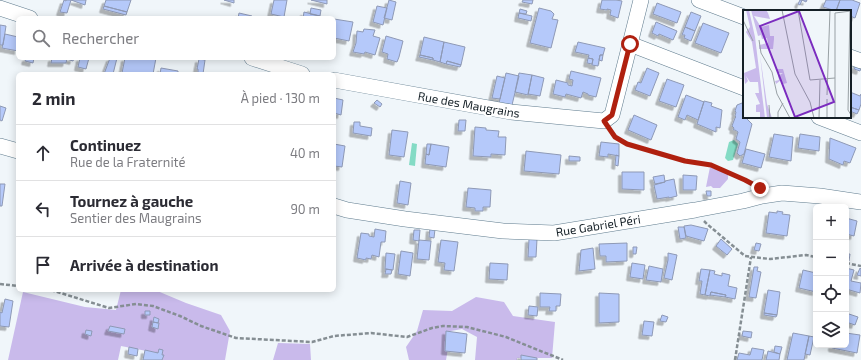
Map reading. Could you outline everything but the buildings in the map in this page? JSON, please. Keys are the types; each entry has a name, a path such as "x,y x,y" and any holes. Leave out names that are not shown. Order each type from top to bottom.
{"street":[{"path":"604,121 612,115 640,0"},
{"path":"699,0 743,17"},
{"path":"0,8 24,16"},
{"path":"630,44 743,88"},
{"path":"851,57 861,61"},
{"path":"258,60 296,72"},
{"name":"Rue des Maugrains","path":"336,80 511,112 604,121"},
{"path":"822,118 861,133"},
{"path":"0,146 16,150"},
{"name":"Rue Gabriel Péri","path":"336,207 347,210 428,222 503,231 554,233 695,210 782,193 795,193 861,202"}],"path":[{"path":"604,121 615,137 627,144 685,161 711,165 760,188 762,196"},
{"path":"695,210 707,224 745,256 770,259 806,255 813,256"},
{"path":"735,360 751,257"},
{"path":"849,264 861,266"},
{"path":"0,284 16,286"},
{"path":"57,292 109,308 136,304 153,306 201,326 236,338 312,342 334,336 371,333 407,337 432,328 444,326 467,327 506,337 563,360"}],"shaded area":[{"path":"734,140 738,144 733,160 728,161 725,158 729,142"},
{"path":"412,143 417,144 415,166 409,165"},
{"path":"710,167 728,174 728,179 720,188 713,188 711,186 706,187"},
{"path":"23,292 85,307 116,310 120,292 160,292 221,315 230,331 225,360 162,360 162,354 121,346 118,360 8,360"},
{"path":"476,297 504,302 513,316 555,322 552,358 475,360 477,337 462,329 451,331 446,360 409,360 406,347 417,331 423,310 452,311"},
{"path":"278,343 310,344 311,360 273,360"}],"route":[{"path":"630,44 612,115 604,121 615,137 627,144 663,155 685,161 711,165 760,188"}]}
